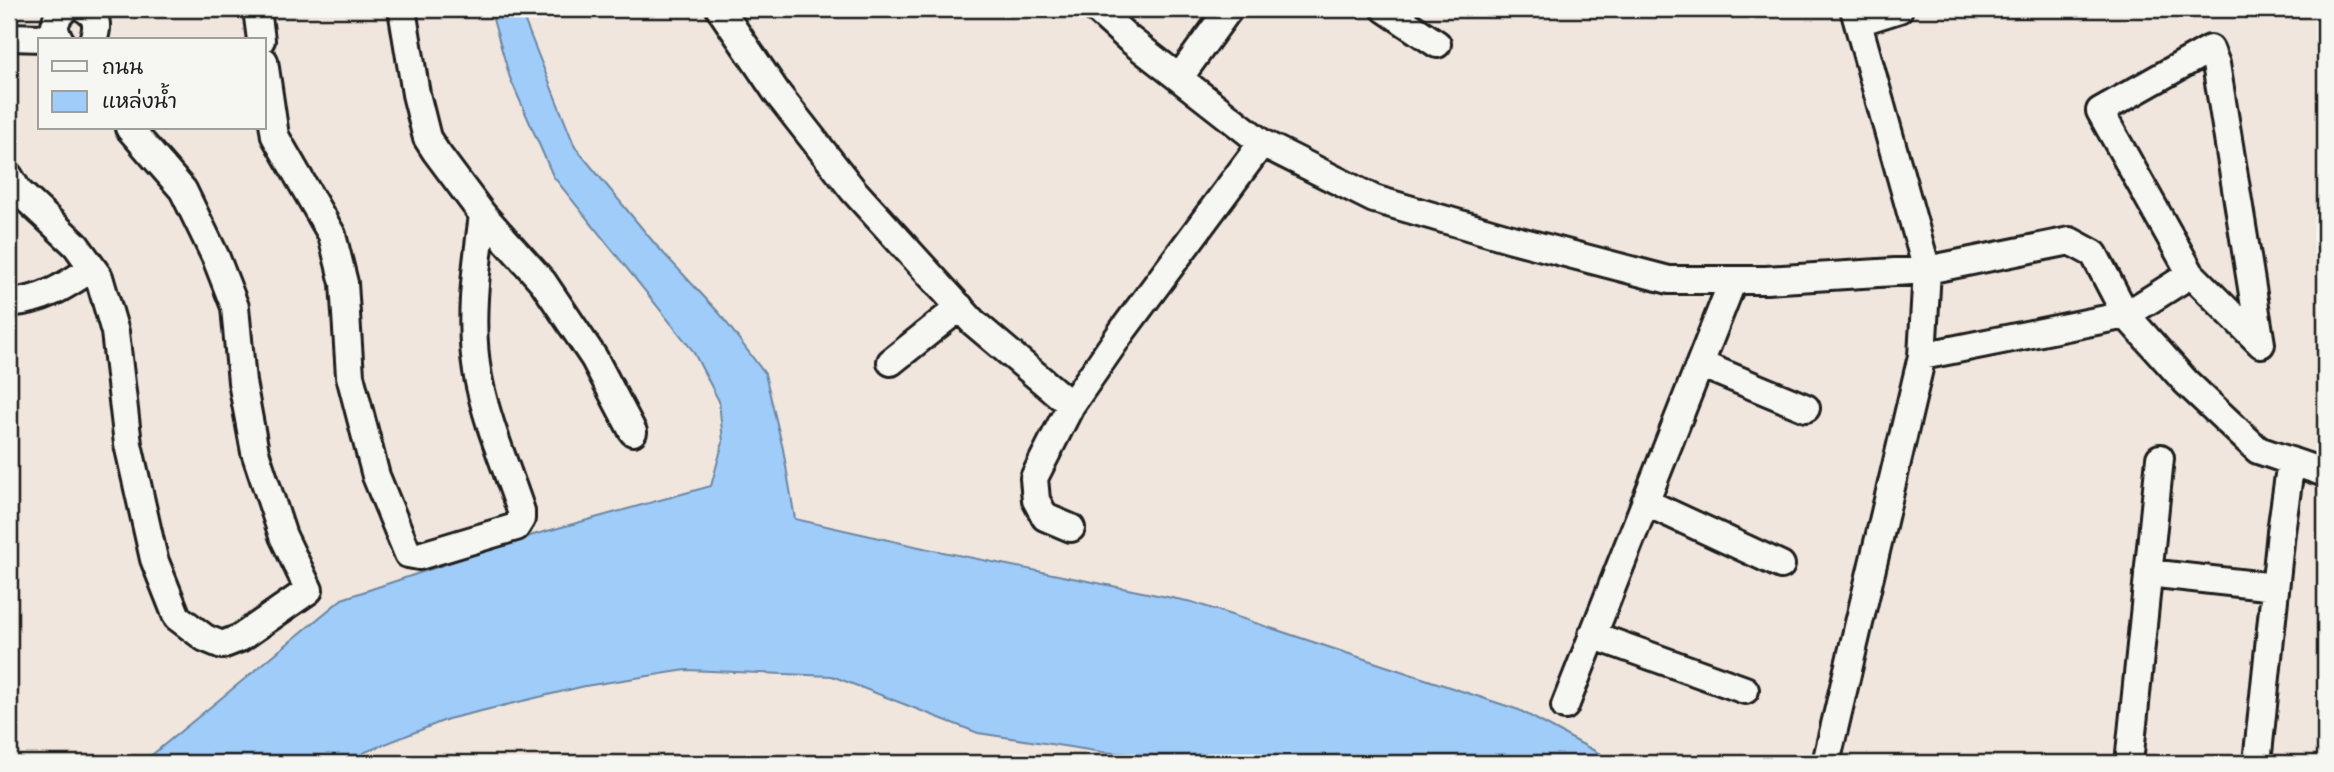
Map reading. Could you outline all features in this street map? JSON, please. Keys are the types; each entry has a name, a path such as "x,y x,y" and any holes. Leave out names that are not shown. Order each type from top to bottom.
{"street":[{"path":"9,37 58,37 54,26 58,15 65,9"},
{"path":"85,9 96,22 94,38"},
{"path":"257,9 261,38"},
{"path":"402,9 416,94 427,138 483,215 543,282 594,358 633,432"},
{"path":"720,9 777,93 853,190 973,322 1071,405"},
{"path":"1096,9 1262,144 1374,199 1669,280 1766,280 1927,270 2070,241 2094,254 2126,315 2185,381 2258,450 2325,472"},
{"path":"1179,78 1229,9"},
{"path":"1385,9 1437,44"},
{"path":"1826,763 1922,356 1927,270 1856,16 1899,9"},
{"path":"2210,49 2216,64 2261,344 2191,274 2100,111 2210,49"},
{"path":"266,75 275,136 332,235 344,283 350,376 376,477 408,554 419,556 516,527 521,519 521,511 487,414 474,351 475,298 483,215"},
{"path":"9,176 18,191 76,245 99,277 115,332 128,444 154,559 177,617 205,638 222,645 240,638 310,590 283,536 255,452 242,382 235,307 216,258 183,191 132,130"},
{"path":"1072,528 1045,517 1037,500 1034,478 1071,405 1123,330 1262,144"},
{"path":"9,303 31,301 60,290 92,268"},
{"path":"1922,356 2126,315 2191,274"},
{"path":"1565,706 1733,280"},
{"path":"891,362 960,307"},
{"path":"1700,364 1806,408"},
{"path":"2129,763 2160,458"},
{"path":"2257,763 2291,461"},
{"path":"1646,502 1781,565"},
{"path":"2148,573 2275,587"},
{"path":"1592,635 1745,690"}],"water":[{"path":"490,9 520,9 575,147 655,244 720,314 765,374 783,449 795,519 928,549 1192,602 1519,710 1617,763 1253,763 1102,752 978,733 832,676 686,670 585,686 448,719 365,752 354,763 142,763 342,599 533,535 711,486 723,442 719,401 693,351 553,176 510,78"}]}
